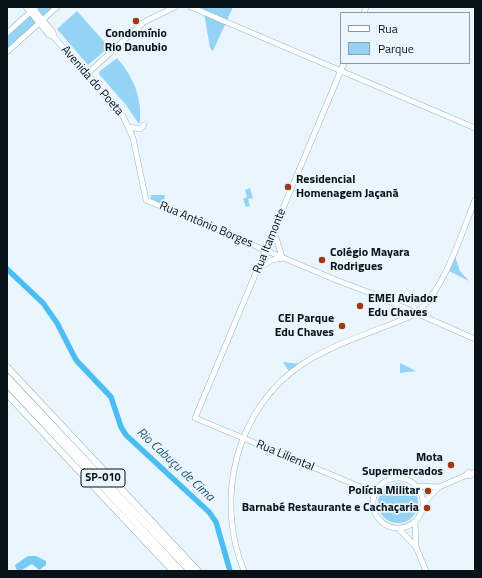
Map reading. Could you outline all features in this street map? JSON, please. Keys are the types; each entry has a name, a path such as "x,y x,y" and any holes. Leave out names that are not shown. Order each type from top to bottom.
{"highway":[{"name":"SP-010","path":"7,367 38,398 198,571"},
{"name":"SP-010","path":"7,377 190,571"},
{"name":"SP-010","path":"7,384 181,571"},
{"path":"16,386 38,398"},
{"name":"SP-010","path":"7,394 173,571"}],"street":[{"name":"Avenida do Poeta","path":"26,7 33,9 49,35 54,36 117,108 129,127 141,172 146,200"},
{"path":"7,52 57,7"},
{"path":"87,74 144,22 176,7"},
{"path":"191,7 201,9 228,23 475,128"},
{"path":"7,33 33,9"},
{"name":"Rua Itamonte","path":"196,418 344,64"},
{"path":"129,127 140,129 144,126"},
{"name":"Rua Antônio Borges","path":"146,200 475,339"},
{"path":"244,571 234,538 230,493 234,465 243,438 264,401 280,383 304,363 416,314 431,298 444,274 475,200"},
{"path":"259,268 272,260 283,258 274,231"},
{"name":"Rua Liliental","path":"196,418 375,493"},
{"path":"423,504 439,487 471,473"},
{"path":"392,479 403,479 416,486 420,491 423,504 421,513 415,522 408,527 399,529 388,527 379,520 373,509 375,493 381,485 392,479"},
{"path":"416,486 439,487"},
{"path":"415,522 416,547 426,571"},
{"path":"399,529 416,547"}],"green space":[{"path":"40,7 54,7 7,49 7,37"},
{"path":"203,7 233,7 213,51 210,48"},
{"path":"77,11 109,47 88,65 57,29"},
{"path":"117,58 126,69 135,87 140,108 139,124 126,105 99,74 100,71"},
{"path":"250,188 253,198 248,199 250,206 246,207 243,199 247,197 245,190"},
{"path":"151,195 165,195 163,204 151,199"},
{"path":"455,256 460,271 469,281 449,271"},
{"path":"283,362 301,364 290,373"},
{"path":"400,363 416,371 400,373"},
{"path":"402,483 409,486 415,492 418,503 417,511 409,520 402,523 394,523 387,520 379,511 378,499 381,492 390,484"}],"shaded area":[{"path":"28,556 36,556 46,561 46,565 39,570 32,564 20,571 16,569 15,565"}],"waterway":[{"name":"Rio Cabuçu de Cima","path":"7,269 43,303 57,323 76,360 111,397 121,427 126,435 209,512 216,522 230,571"}],"place":[{"name":"Condomínio Rio Danubio","path":"136,21"},
{"name":"Residencial Homenagem Jaçanã","path":"288,187"},
{"name":"Colégio Mayara Rodrigues","path":"322,260"},
{"name":"EMEI Aviador Edu Chaves","path":"360,306"},
{"name":"CEI Parque Edu Chaves","path":"342,326"},
{"name":"Mota Supermercados","path":"451,465"},
{"name":"Polícia Militar","path":"428,491"},
{"name":"Barnabé Restaurante e Cachaçaria","path":"427,508"}]}
